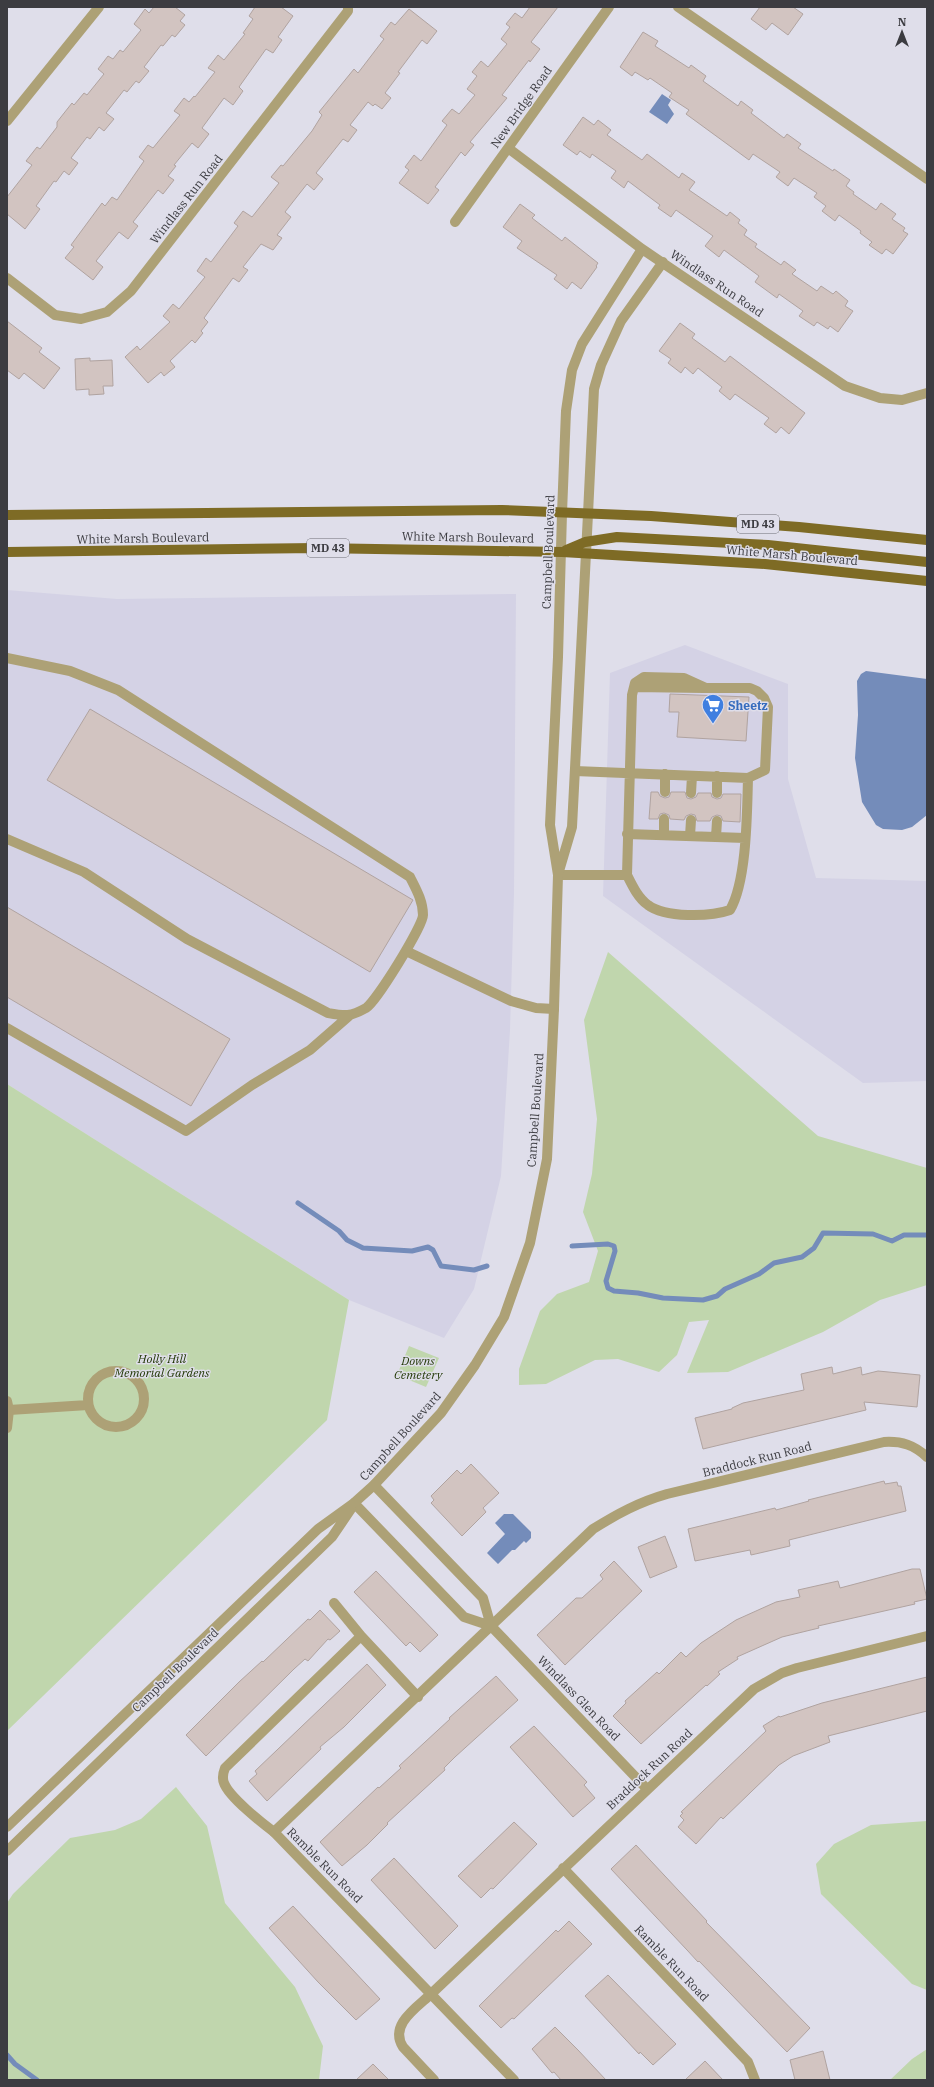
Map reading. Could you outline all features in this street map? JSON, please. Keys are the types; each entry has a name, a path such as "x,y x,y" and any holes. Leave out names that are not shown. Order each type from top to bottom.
{"main road":[{"name":"White Marsh Boulevard","path":"7,515 375,510 502,510 562,514 651,516 799,527 927,540"},
{"path":"562,552 585,548 617,536 768,546 927,562"},
{"name":"White Marsh Boulevard","path":"7,552 316,548 562,552"},
{"name":"White Marsh Boulevard","path":"585,548 765,564 927,581"}],"street":[{"path":"7,121 99,7"},
{"name":"Windlass Run Road","path":"7,278 55,315 81,319 108,312 136,285 348,11 348,7"},
{"name":"New Bridge Road","path":"455,222 609,7"},
{"path":"678,7 927,179"},
{"name":"Windlass Run Road","path":"508,148 642,250 663,262 844,386 880,398 902,400 927,393"},
{"name":"Campbell Boulevard","path":"7,1828 312,1534 354,1503 374,1485 441,1413 476,1365 504,1317 530,1243 547,1159 558,875 550,825 562,552 566,411 572,370 582,344 642,250"},
{"name":"Campbell Boulevard","path":"558,875 572,827 594,389 601,365 621,321 663,262"},
{"path":"7,658 70,671 118,690 410,877 420,897 423,916 406,951 367,1007 349,1016 310,1050 252,1085 186,1131 7,1028"},
{"path":"575,771 628,773 665,774 692,776 718,776 748,778 765,770 768,707 764,698 757,691 750,688 706,688 684,678 644,678 635,683 633,691 628,773 627,875 638,895 648,905 660,911 718,914 730,910 736,900 745,838 748,778"},
{"path":"665,774 665,792"},
{"path":"691,793 692,776"},
{"path":"717,794 718,776"},
{"path":"664,819 664,835"},
{"path":"690,820 690,836"},
{"path":"716,837 717,821"},
{"path":"627,834 745,838"},
{"path":"7,839 84,872 187,939 294,997 328,1013 349,1016"},
{"path":"558,875 627,875"},
{"path":"406,951 511,1001 536,1008 554,1009"},
{"path":"112,1370 121,1370 132,1375 140,1383 143,1392 144,1400 140,1414 129,1424 120,1427 109,1427 101,1423 95,1418 88,1405 88,1394 91,1384 103,1373 112,1370"},
{"path":"7,1428 8,1406 88,1405"},
{"name":"Braddock Run Road","path":"491,1626 593,1529 618,1513 644,1501 884,1442 896,1441 908,1444 919,1450 927,1457"},
{"name":"Windlass Glen Road","path":"374,1485 483,1598 491,1626 647,1789"},
{"name":"Campbell Boulevard","path":"7,1851 332,1538 354,1503"},
{"name":"Windlass Glen Road","path":"354,1503 464,1617 491,1626"},
{"path":"334,1602 361,1636 418,1697"},
{"name":"Ramble Run Road","path":"491,1626 418,1697 274,1832 514,2080"},
{"path":"274,1832 259,1821 227,1789 223,1779 225,1768 361,1636"},
{"name":"Braddock Run Road","path":"434,2080 403,2047 398,2033 399,2027 404,2020 742,1698 767,1680 797,1668 927,1636"},
{"name":"Ramble Run Road","path":"563,1868 748,2062 755,2080"}],"shaded area":[{"path":"7,590 117,599 516,594 514,893 510,1030 501,1176 474,1289 444,1338 349,1300 7,1084"},
{"path":"685,645 788,684 788,779 816,878 927,881 927,1081 863,1083 603,896 610,673"}],"green space":[{"path":"608,952 818,1136 927,1168 927,1285 880,1300 823,1332 728,1372 687,1373 709,1320 689,1322 677,1355 659,1372 618,1359 595,1360 546,1384 519,1385 519,1369 540,1311 557,1294 589,1282 598,1251 583,1212 592,1174 597,1119 584,1020"},
{"name":"Holly Hill Memorial Gardens","path":"7,1084 349,1300 327,1420 7,1731"},
{"name":"Downs Cemetery","path":"409,1346 439,1358 426,1387 397,1375"},
{"path":"176,1787 207,1826 225,1903 295,1987 323,2046 319,2080 7,2080 7,1903 13,1894 70,1838 115,1830 141,1819"},
{"path":"927,1821 927,1990 912,1984 821,1894 816,1864 834,1844 871,1825"},
{"path":"927,2049 927,2080 890,2080 912,2059"}],"water":[{"path":"662,94 671,100 668,105 674,114 667,124 649,112"},
{"path":"866,671 927,679 927,815 912,827 902,830 883,829 876,825 862,802 855,758 858,715 857,681 861,674"},
{"path":"504,1514 513,1514 531,1532 531,1538 526,1543 524,1541 515,1550 512,1550 498,1564 487,1553 505,1534 495,1523"}],"building":[{"path":"154,7 175,7 185,15 180,21 185,25 175,37 172,35 163,46 161,45 144,67 149,71 139,83 136,81 127,92 124,90 106,113 114,119 104,131 99,127 90,139 87,137 71,158 78,163 69,175 64,171 56,182 54,181 36,206 40,209 25,229 7,214 7,197 32,165 26,161 37,147 40,149 57,127 57,122 72,103 74,105 84,93 87,95 104,74 98,69 108,56 113,59 120,50 123,52 141,30 134,24 145,9 149,13"},
{"path":"255,7 281,7 293,16 278,37 282,40 273,53 266,49 239,87 243,91 233,105 224,98 202,128 209,134 198,148 192,143 174,165 176,166 168,176 174,180 163,194 158,190 133,222 138,226 128,239 119,232 96,261 103,267 93,280 65,258 74,247 71,245 102,203 105,206 112,197 117,200 144,161 139,157 148,145 153,148 180,115 174,111 184,98 189,102 194,96 195,97 215,72 208,68 218,55 224,60 245,34 243,33 253,19 249,16"},
{"path":"530,7 558,7 531,42 540,49 530,62 529,60 502,95 507,98 470,142 474,145 465,156 461,152 435,187 439,190 428,204 399,183 409,170 405,167 414,155 421,161 447,125 442,121 452,109 459,114 475,95 467,89 477,76 472,72 481,61 488,67 507,44 501,39 510,27 506,24 515,13 522,18"},
{"path":"760,7 793,7 803,14 788,35 772,23 766,30 751,19"},
{"path":"409,9 437,31 427,44 422,40 398,72 400,73 385,93 391,98 382,109 375,104 373,106 368,102 350,125 357,130 348,142 343,139 316,173 323,179 314,190 307,184 285,212 291,217 277,235 282,238 273,250 261,244 243,267 248,270 239,282 233,278 204,318 208,322 201,331 203,333 195,343 192,340 170,361 175,367 164,376 161,372 148,383 125,357 137,346 140,350 170,322 163,316 173,304 179,309 205,277 197,271 206,258 211,262 238,226 234,223 243,211 252,217 279,183 271,177 281,165 283,166 312,131 322,115 319,112 354,69 358,73 384,39 380,36 391,22 395,25"},
{"path":"643,32 658,41 655,46 689,68 691,65 706,76 703,81 738,106 741,101 753,110 751,113 784,138 787,134 801,144 798,148 833,171 834,169 850,180 846,186 854,192 853,194 876,210 881,203 896,214 892,219 905,228 903,231 908,234 893,254 886,249 882,254 869,245 872,242 860,233 861,231 839,215 835,221 822,211 826,206 814,197 817,193 794,178 788,186 776,177 780,172 753,154 749,160 686,114 689,110 669,97 672,93 650,78 648,80 635,72 632,76 620,67"},
{"path":"583,117 594,125 598,120 611,130 607,135 642,160 647,154 679,178 682,173 695,182 689,190 727,216 730,212 740,220 738,223 747,230 744,235 757,244 755,247 781,265 784,261 796,270 792,274 817,291 821,286 833,294 836,291 848,301 845,306 853,311 838,332 830,326 828,329 817,322 814,326 799,316 803,311 779,294 777,298 755,282 759,276 724,250 719,257 705,246 713,236 676,210 671,217 658,208 660,205 628,181 624,188 611,178 616,171 592,154 590,158 580,151 577,155 563,145"},
{"path":"520,204 535,215 532,218 562,241 565,237 598,263 596,266 597,267 581,289 572,282 567,289 554,279 557,275 517,248 522,241 503,227"},
{"path":"7,321 42,348 39,352 60,368 44,389 24,373 19,379 7,370"},
{"path":"680,323 695,334 692,338 725,362 730,356 805,413 789,434 781,427 776,433 764,424 769,418 735,394 730,400 719,391 722,387 698,368 693,374 685,367 681,373 668,363 671,359 659,351"},
{"path":"90,358 90,361 112,360 113,386 103,386 104,394 89,395 89,389 76,390 75,359"},
{"name":"Sheetz","path":"670,694 749,697 746,741 677,737 679,712 669,712"},
{"path":"90,709 413,900 370,972 47,780"},
{"path":"651,792 658,792 660,796 665,798 669,797 671,792 685,792 687,798 691,799 696,797 698,793 711,793 712,797 717,799 721,798 723,794 741,794 740,822 723,821 721,816 717,815 712,817 710,821 697,821 695,815 691,814 686,816 684,820 670,819 669,815 664,813 660,814 658,819 649,819"},
{"path":"7,907 230,1039 191,1106 7,997"},
{"path":"832,1367 833,1374 861,1367 862,1375 878,1371 920,1375 917,1407 864,1402 866,1410 703,1449 695,1418 732,1409 743,1403 804,1390 801,1374"},
{"path":"471,1464 499,1493 483,1508 486,1512 462,1536 431,1503 434,1500 431,1496 457,1470 461,1474"},
{"path":"884,1481 885,1484 897,1482 898,1486 901,1486 906,1511 789,1540 790,1546 751,1555 750,1550 695,1561 688,1529 775,1508 776,1510 809,1501 808,1500"},
{"path":"665,1536 677,1567 650,1578 638,1547"},
{"path":"614,1561 642,1591 565,1665 537,1635 576,1598 582,1598 603,1579 600,1575"},
{"path":"912,1569 920,1569 927,1599 914,1602 915,1604 818,1626 819,1628 782,1637 737,1657 738,1659 718,1672 720,1674 641,1744 613,1716 626,1703 625,1701 657,1672 659,1674 681,1652 686,1657 701,1643 736,1620 776,1602 800,1597 798,1590 838,1581 840,1588"},
{"path":"376,1571 438,1635 420,1652 410,1642 406,1646 354,1592"},
{"path":"320,1610 340,1631 330,1640 328,1639 308,1661 305,1659 294,1669 206,1756 186,1735 239,1682 262,1661 263,1662 308,1619 310,1620"},
{"path":"367,1664 386,1685 344,1727 320,1747 321,1749 267,1801 249,1781 257,1774 255,1771"},
{"path":"496,1676 518,1700 455,1757 444,1768 445,1770 387,1823 388,1824 367,1845 342,1866 320,1842 378,1787 379,1788 401,1768 399,1766"},
{"path":"927,1677 927,1711 828,1736 830,1742 793,1756 779,1765 723,1819 721,1817 696,1844 678,1827 684,1820 680,1816 683,1813 681,1812 766,1731 763,1726 779,1716 780,1717 822,1703"},
{"path":"534,1726 587,1782 584,1785 595,1798 573,1817 510,1747"},
{"path":"514,1822 537,1844 493,1889 491,1888 481,1898 458,1876"},
{"path":"636,1845 707,1921 706,1922 810,2028 787,2052 699,1961 698,1962 611,1869"},
{"path":"394,1858 458,1926 435,1949 371,1880"},
{"path":"293,1906 380,1999 356,2020 318,1982 269,1928"},
{"path":"569,1921 592,1944 514,2019 512,2018 501,2028 479,2006 556,1930 558,1932"},
{"path":"608,1975 676,2044 653,2065 640,2052 639,2054 585,1996"},
{"path":"555,2027 606,2080 561,2080 554,2072 552,2073 532,2049"},
{"path":"823,2051 830,2080 795,2080 790,2060"},
{"path":"705,2061 723,2080 685,2080"},
{"path":"373,2064 389,2080 356,2080"}],"waterway":[{"path":"298,1203 339,1231 347,1240 363,1248 412,1251 428,1247 433,1250 441,1266 474,1270 487,1266"},
{"path":"572,1246 608,1244 614,1246 615,1251 606,1281 608,1288 614,1291 638,1293 663,1298 703,1300 717,1296 725,1289 759,1274 774,1263 802,1257 814,1248 823,1233 873,1234 892,1241 904,1235 927,1235"},
{"path":"7,2055 15,2064 37,2080"}],"place":[{"name":"Sheetz","path":"713,724"}]}
